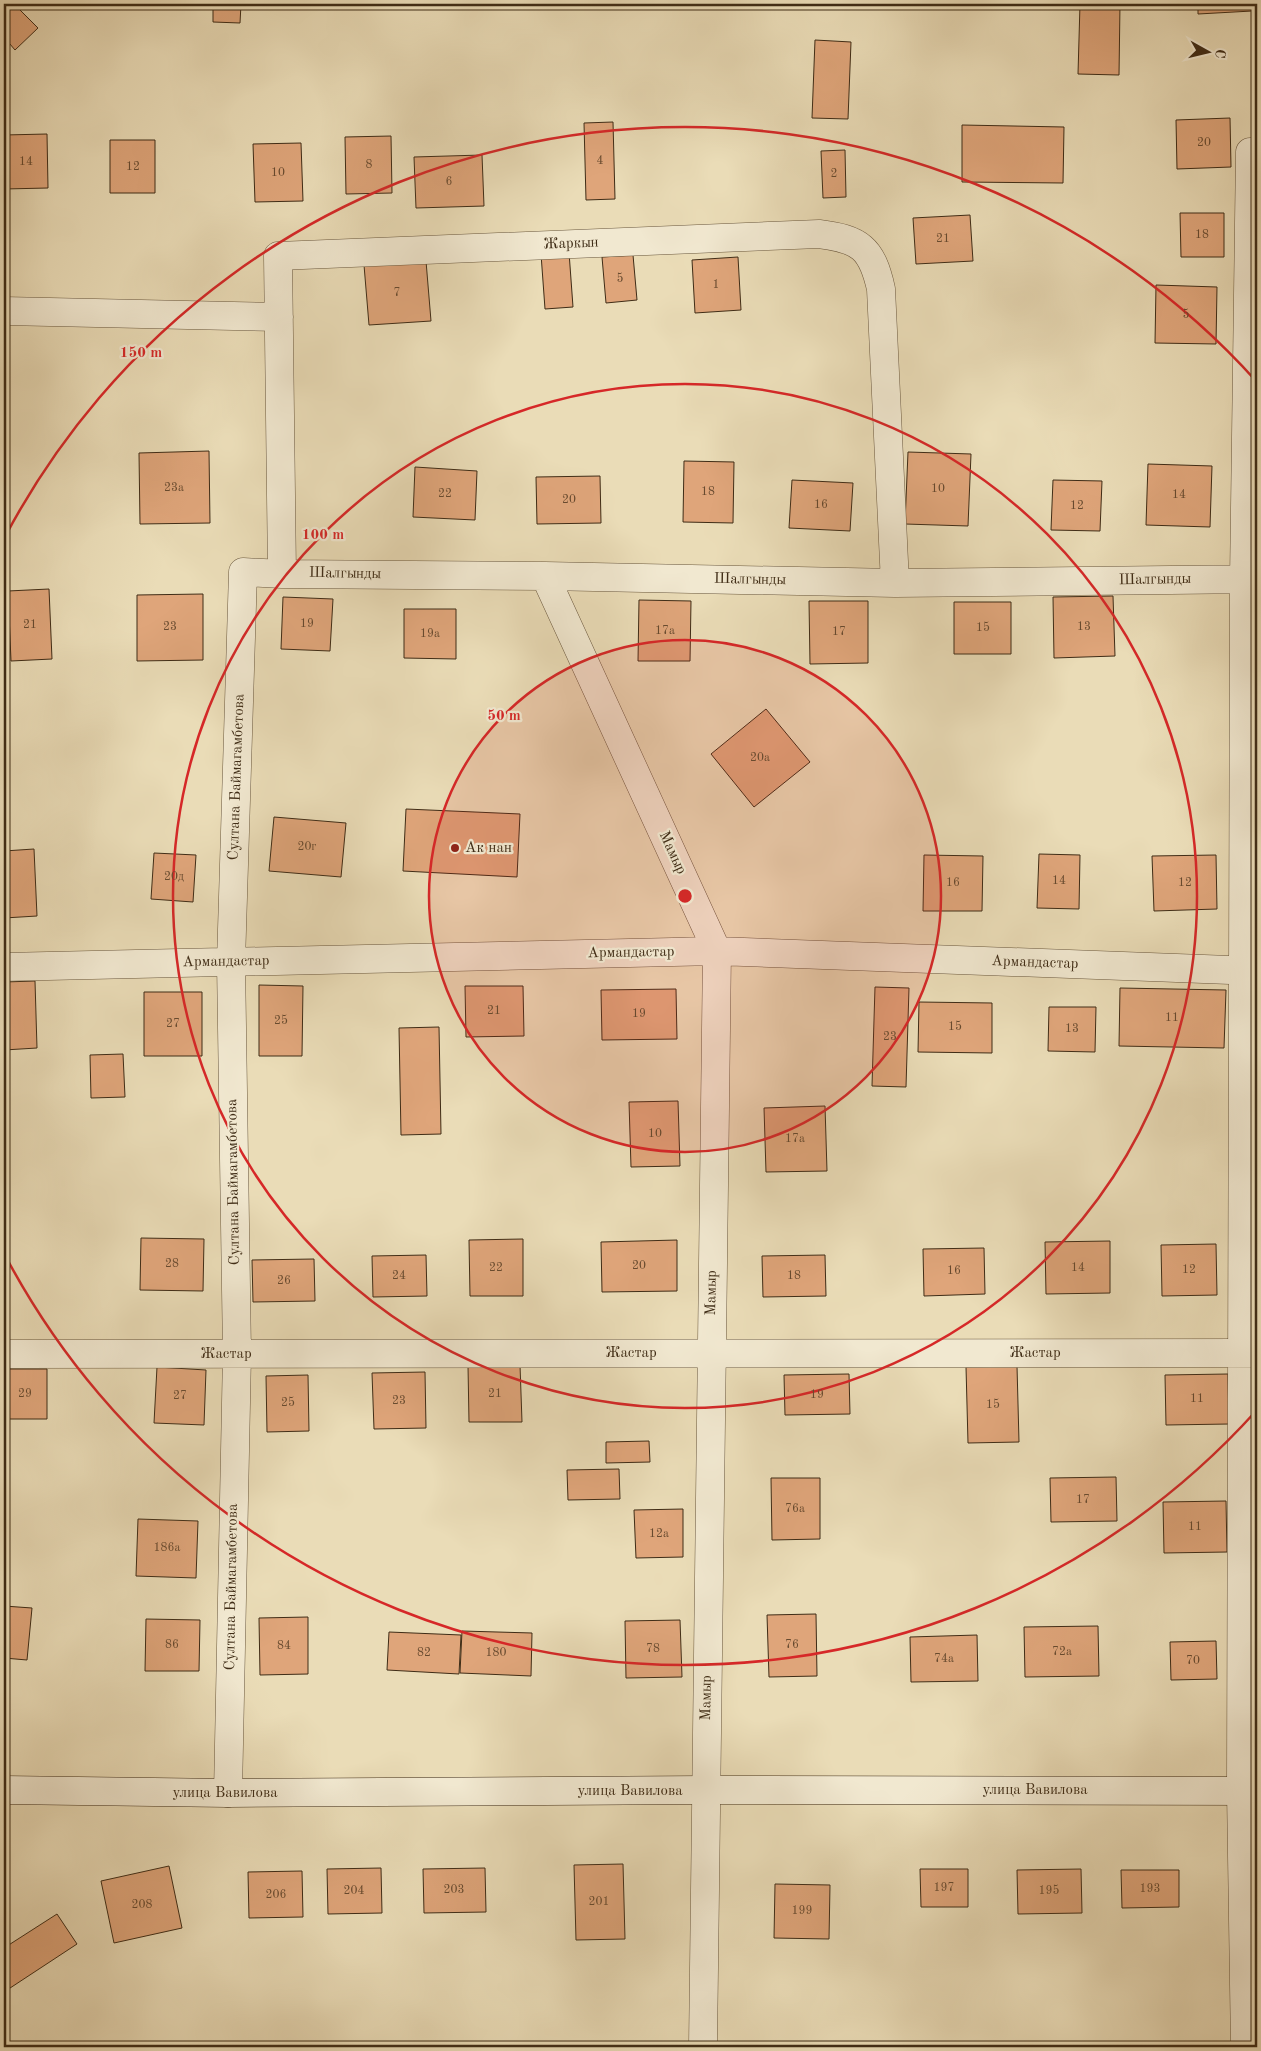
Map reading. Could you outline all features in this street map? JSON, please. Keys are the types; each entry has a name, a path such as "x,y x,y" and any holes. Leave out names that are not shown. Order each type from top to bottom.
{"street":[{"path":"1245,2047 1249,1791 1250,152"},
{"name":"Жаркын","path":"279,317 278,256 819,234 841,236 861,246 876,266 881,289 895,583"},
{"path":"4,311 279,317 282,574"},
{"name":"Шалгынды","path":"243,572 895,583 1251,579"},
{"name":"Султана Баймагамбетова","path":"228,1793 237,1354 231,962 243,572"},
{"name":"Мамыр","path":"545,576 717,951 703,2047"},
{"name":"Армандастар","path":"4,967 717,951 1250,972"},
{"name":"Жастар","path":"4,1354 1250,1353"},
{"name":"улица Вавилова","path":"4,1790 228,1793 705,1790 1249,1791"}],"building":[{"path":"8,4 14,4 38,28 15,50 4,37 4,8"},
{"path":"213,4 241,4 240,23 213,22"},
{"path":"1080,4 1120,4 1119,75 1078,74"},
{"path":"1198,4 1252,4 1252,11 1198,14"},
{"path":"815,40 851,42 848,119 812,118"},
{"path":"1230,118 1231,167 1177,169 1176,120"},
{"path":"613,122 615,199 586,200 584,123"},
{"path":"962,125 1064,127 1063,183 962,182"},
{"path":"47,134 48,188 4,189 4,135"},
{"path":"391,136 392,193 346,194 345,137"},
{"path":"110,140 155,140 155,193 110,193"},
{"path":"301,143 303,201 255,202 253,144"},
{"path":"845,150 846,197 823,198 821,151"},
{"path":"482,155 484,206 416,208 414,157"},
{"path":"1180,213 1224,213 1224,257 1181,257"},
{"path":"970,215 973,261 916,264 913,218"},
{"path":"569,252 573,307 545,309 541,254"},
{"path":"633,255 637,300 606,303 602,257"},
{"path":"738,257 741,310 695,313 692,260"},
{"path":"426,261 431,321 369,325 364,265"},
{"path":"1156,285 1217,287 1216,344 1155,343"},
{"path":"209,451 210,523 140,524 139,453"},
{"path":"908,452 971,454 968,526 905,524"},
{"path":"684,461 734,462 733,523 683,522"},
{"path":"1148,464 1212,466 1210,527 1146,525"},
{"path":"415,467 477,471 475,520 413,517"},
{"path":"600,476 601,523 537,524 536,477"},
{"path":"792,480 853,483 850,531 789,528"},
{"path":"1053,480 1102,481 1100,531 1051,530"},
{"path":"49,589 52,659 11,661 8,591"},
{"path":"203,594 203,660 137,661 137,595"},
{"path":"1113,596 1115,656 1054,658 1053,597"},
{"path":"283,597 333,599 330,651 281,649"},
{"path":"639,600 691,601 690,661 638,661"},
{"path":"809,601 868,601 868,663 810,664"},
{"path":"954,602 1011,602 1011,654 954,654"},
{"path":"404,609 456,609 456,659 404,658"},
{"path":"766,709 810,762 754,807 711,754"},
{"path":"406,809 520,814 517,877 403,871"},
{"path":"274,817 346,823 341,877 269,871"},
{"path":"34,849 37,916 4,918 4,851"},
{"path":"154,853 196,855 193,902 151,899"},
{"path":"1039,854 1080,855 1079,909 1037,908"},
{"path":"924,855 983,856 982,911 923,911"},
{"path":"1216,855 1217,909 1154,911 1152,856"},
{"path":"35,981 37,1048 4,1050 4,982"},
{"path":"259,985 303,986 302,1056 259,1056"},
{"path":"465,986 523,986 524,1036 466,1037"},
{"path":"875,987 909,988 906,1087 872,1086"},
{"path":"1120,988 1226,990 1224,1048 1119,1046"},
{"path":"676,989 677,1039 602,1040 601,990"},
{"path":"144,992 202,992 202,1056 144,1056"},
{"path":"919,1002 992,1003 992,1053 918,1052"},
{"path":"1049,1007 1096,1007 1095,1052 1048,1051"},
{"path":"439,1027 441,1134 401,1135 399,1028"},
{"path":"123,1054 125,1097 91,1098 90,1055"},
{"path":"678,1101 680,1166 631,1167 629,1102"},
{"path":"825,1106 827,1171 766,1172 764,1108"},
{"path":"141,1238 204,1239 203,1291 140,1290"},
{"path":"523,1239 523,1296 470,1296 469,1240"},
{"path":"677,1240 677,1291 602,1292 601,1242"},
{"path":"1110,1241 1110,1293 1046,1294 1045,1242"},
{"path":"1216,1244 1217,1295 1162,1296 1161,1245"},
{"path":"984,1248 985,1294 924,1296 923,1249"},
{"path":"426,1255 427,1296 373,1297 372,1256"},
{"path":"825,1255 826,1296 763,1297 762,1256"},
{"path":"314,1259 315,1301 253,1302 252,1260"},
{"path":"520,1365 522,1422 469,1422 468,1366"},
{"path":"1017,1366 1019,1442 968,1443 966,1367"},
{"path":"157,1367 206,1370 204,1425 154,1423"},
{"path":"4,1369 47,1369 47,1419 4,1419"},
{"path":"425,1372 426,1428 374,1429 372,1373"},
{"path":"849,1374 850,1414 785,1415 784,1375"},
{"path":"1228,1374 1229,1424 1166,1425 1165,1375"},
{"path":"308,1375 309,1431 267,1432 266,1376"},
{"path":"649,1441 650,1462 606,1463 606,1442"},
{"path":"619,1469 620,1499 568,1500 567,1470"},
{"path":"1116,1477 1117,1521 1051,1522 1050,1478"},
{"path":"771,1478 820,1478 820,1539 772,1540"},
{"path":"1226,1501 1227,1552 1164,1553 1163,1502"},
{"path":"683,1509 683,1557 636,1558 634,1510"},
{"path":"138,1519 198,1521 196,1578 136,1576"},
{"path":"4,1606 32,1608 27,1660 4,1658"},
{"path":"816,1614 817,1676 769,1677 767,1615"},
{"path":"308,1617 308,1674 260,1675 259,1618"},
{"path":"146,1619 200,1620 199,1671 145,1671"},
{"path":"680,1620 682,1677 626,1678 625,1621"},
{"path":"1098,1626 1099,1676 1025,1677 1024,1627"},
{"path":"462,1631 532,1633 531,1676 460,1673"},
{"path":"389,1632 461,1635 459,1674 387,1670"},
{"path":"977,1635 978,1681 911,1682 910,1637"},
{"path":"1216,1641 1217,1679 1171,1680 1170,1642"},
{"path":"623,1864 625,1939 576,1940 574,1865"},
{"path":"169,1866 182,1928 114,1943 101,1881"},
{"path":"381,1868 382,1913 328,1914 327,1869"},
{"path":"485,1868 486,1912 424,1913 423,1869"},
{"path":"920,1869 968,1869 968,1907 921,1907"},
{"path":"1081,1869 1082,1913 1018,1914 1017,1870"},
{"path":"1121,1870 1179,1870 1179,1907 1122,1908"},
{"path":"302,1871 303,1917 249,1918 248,1872"},
{"path":"775,1884 830,1885 829,1939 774,1938"},
{"path":"57,1914 77,1944 4,1992 4,1948"}],"place":[{"name":"Ак нан","path":"455,848"}]}
